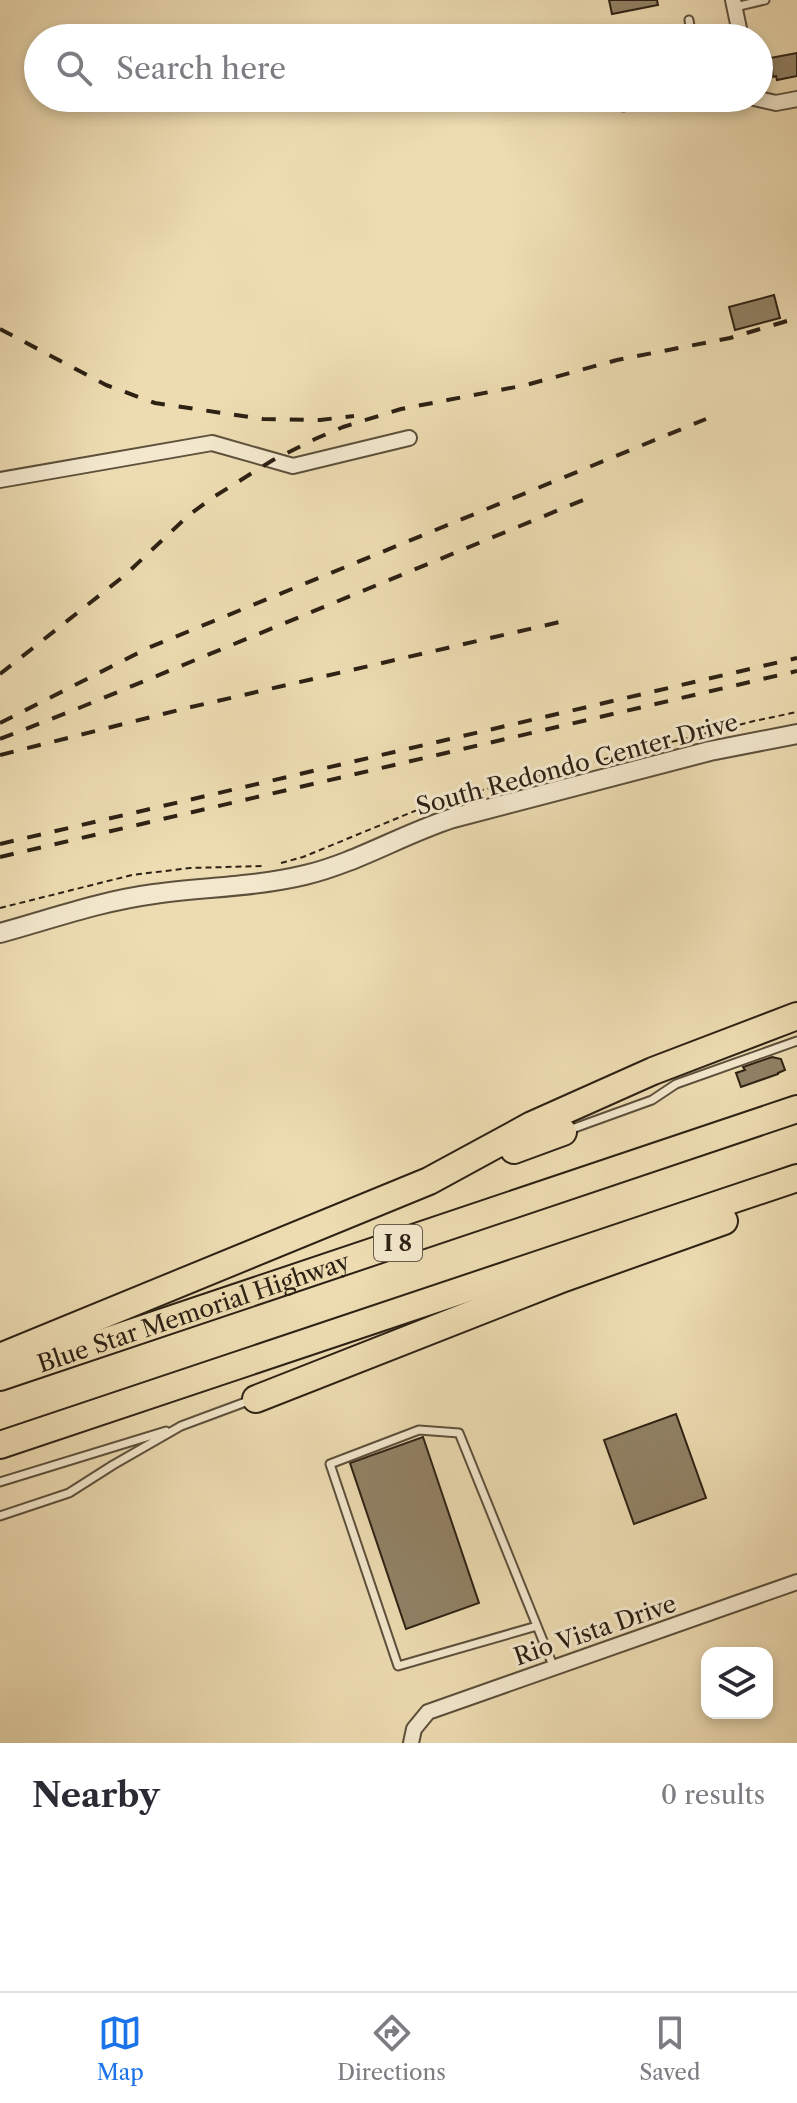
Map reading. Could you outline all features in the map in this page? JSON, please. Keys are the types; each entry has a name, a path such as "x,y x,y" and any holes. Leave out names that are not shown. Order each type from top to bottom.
{"highway":[{"path":"429,1181 532,1125 653,1071 797,1016"},
{"name":"Blue Star Memorial Highway","path":"0,1377 797,1109"},
{"path":"0,1357 429,1181 563,1132"},
{"path":"0,1445 797,1178"},
{"path":"256,1399 564,1278 797,1194"}],"street":[{"path":"734,3 738,24"},
{"path":"773,102 797,99"},
{"path":"0,480 212,443 293,466 409,438"},
{"name":"South Redondo Center Drive","path":"0,933 119,900 271,883 308,875 453,818 710,751 797,734"},
{"name":"Rio Vista Drive","path":"412,1736 428,1712 797,1582"}],"lane":[{"path":"734,3 765,0"},
{"path":"689,20 690,24"},
{"path":"563,1132 652,1100 676,1084 797,1041"},
{"path":"0,1482 181,1426 256,1399"},
{"path":"0,1516 69,1493 181,1426"},
{"path":"537,1626 398,1666 330,1464 419,1430 459,1433 554,1668"}],"path":[{"path":"0,908 132,875 190,868 271,865 303,857 439,801 797,712"}],"building":[{"path":"609,0 657,0 658,5 612,14"},
{"path":"797,53 797,76 777,80 776,76 773,77 773,57"},
{"path":"774,295 780,318 735,330 729,307"},
{"path":"772,1057 781,1059 785,1070 741,1087 736,1073 745,1070 743,1067"},
{"path":"676,1414 706,1498 634,1524 604,1440"},
{"path":"423,1437 479,1603 406,1629 350,1463"}],"railway":[{"path":"0,674 124,576 189,515 273,460 315,439 401,409 526,385 617,360 730,338 797,318"},
{"path":"0,329 106,385 155,403 263,419 320,420 354,416"},
{"path":"0,723 148,648 706,419"},
{"path":"0,739 583,500"},
{"path":"0,755 187,708 564,621"},
{"path":"0,844 797,658"},
{"path":"0,857 797,671"}]}
